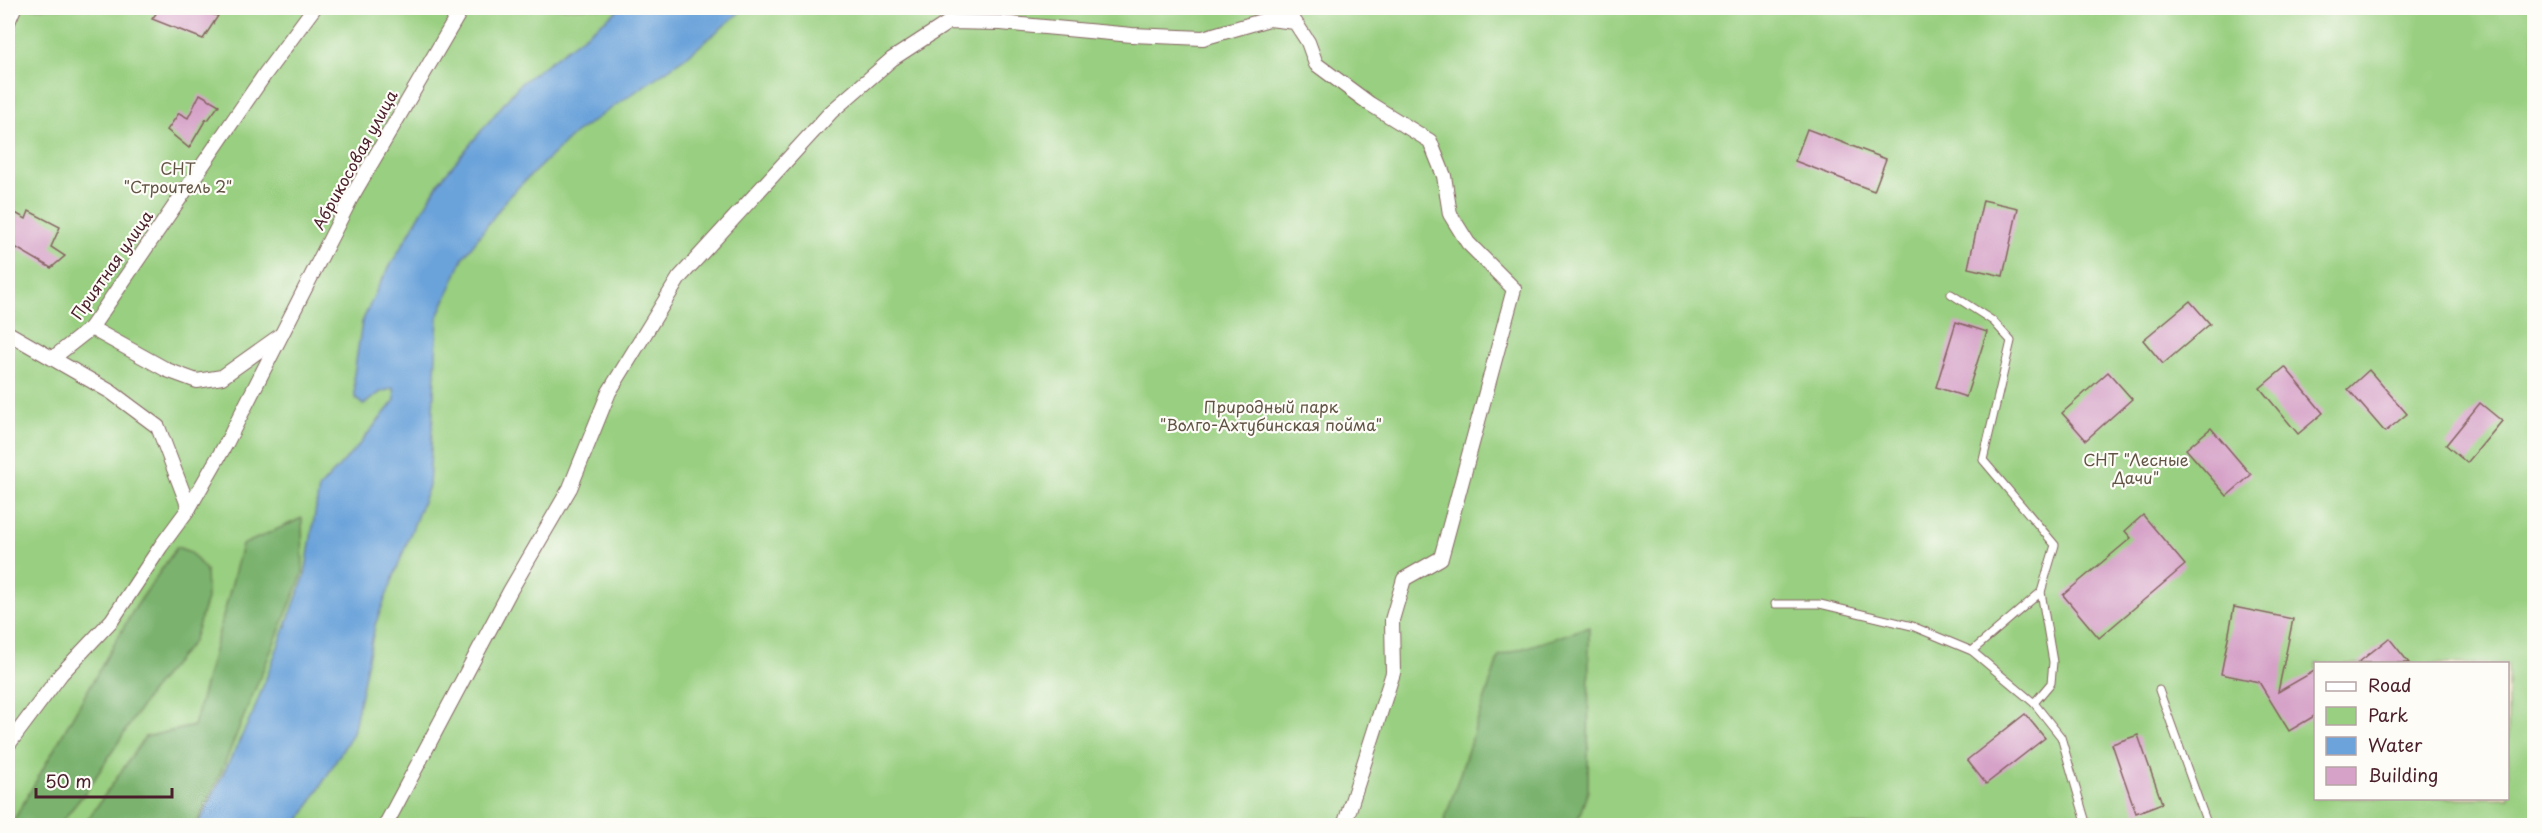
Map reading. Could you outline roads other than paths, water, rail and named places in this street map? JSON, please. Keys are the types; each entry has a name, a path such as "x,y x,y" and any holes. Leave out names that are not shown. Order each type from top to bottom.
{"street":[{"path":"8,22 14,8"},
{"name":"Приятная улица","path":"53,358 91,328 264,74 314,8"},
{"name":"Абрикосовая улица","path":"8,745 61,674 112,620 189,508 285,332 351,198 462,8"},
{"path":"385,825 510,591 570,488 609,392 679,278 831,112 892,59 949,22 1001,22 1132,35 1203,38 1269,19 1295,22 1308,42 1316,64 1370,104 1430,141 1444,176 1450,214 1468,243 1514,289 1441,558 1404,579 1392,620 1393,673 1344,825"},
{"path":"91,328 167,370 197,381 222,377 285,332"},
{"path":"8,333 111,392 158,427 189,508"}],"lane":[{"path":"1951,294 1994,321 2012,342 1983,460 2055,545 2041,592 2053,662 2051,683 2034,703"},
{"path":"1972,651 2041,592"},
{"path":"1775,604 1820,604 1912,626 1972,651 2034,703 2061,737 2087,825"},
{"path":"2159,690 2208,825"}],"water":[{"path":"621,8 745,8 689,55 574,134 509,196 463,258 438,317 429,486 375,625 353,733 297,825 198,825 253,713 305,575 319,488 358,446 395,400 394,388 381,392 363,405 355,397 354,374 362,322 379,285 439,182 520,84"}],"park label":[{"name":"СНТ \"Строитель 2\"","path":"178,178"},
{"name":"Природный парк \"Волго-Ахтубинская пойма\"","path":"1271,416"},
{"name":"СНТ \"Лесные Дачи\"","path":"2136,469"}]}
